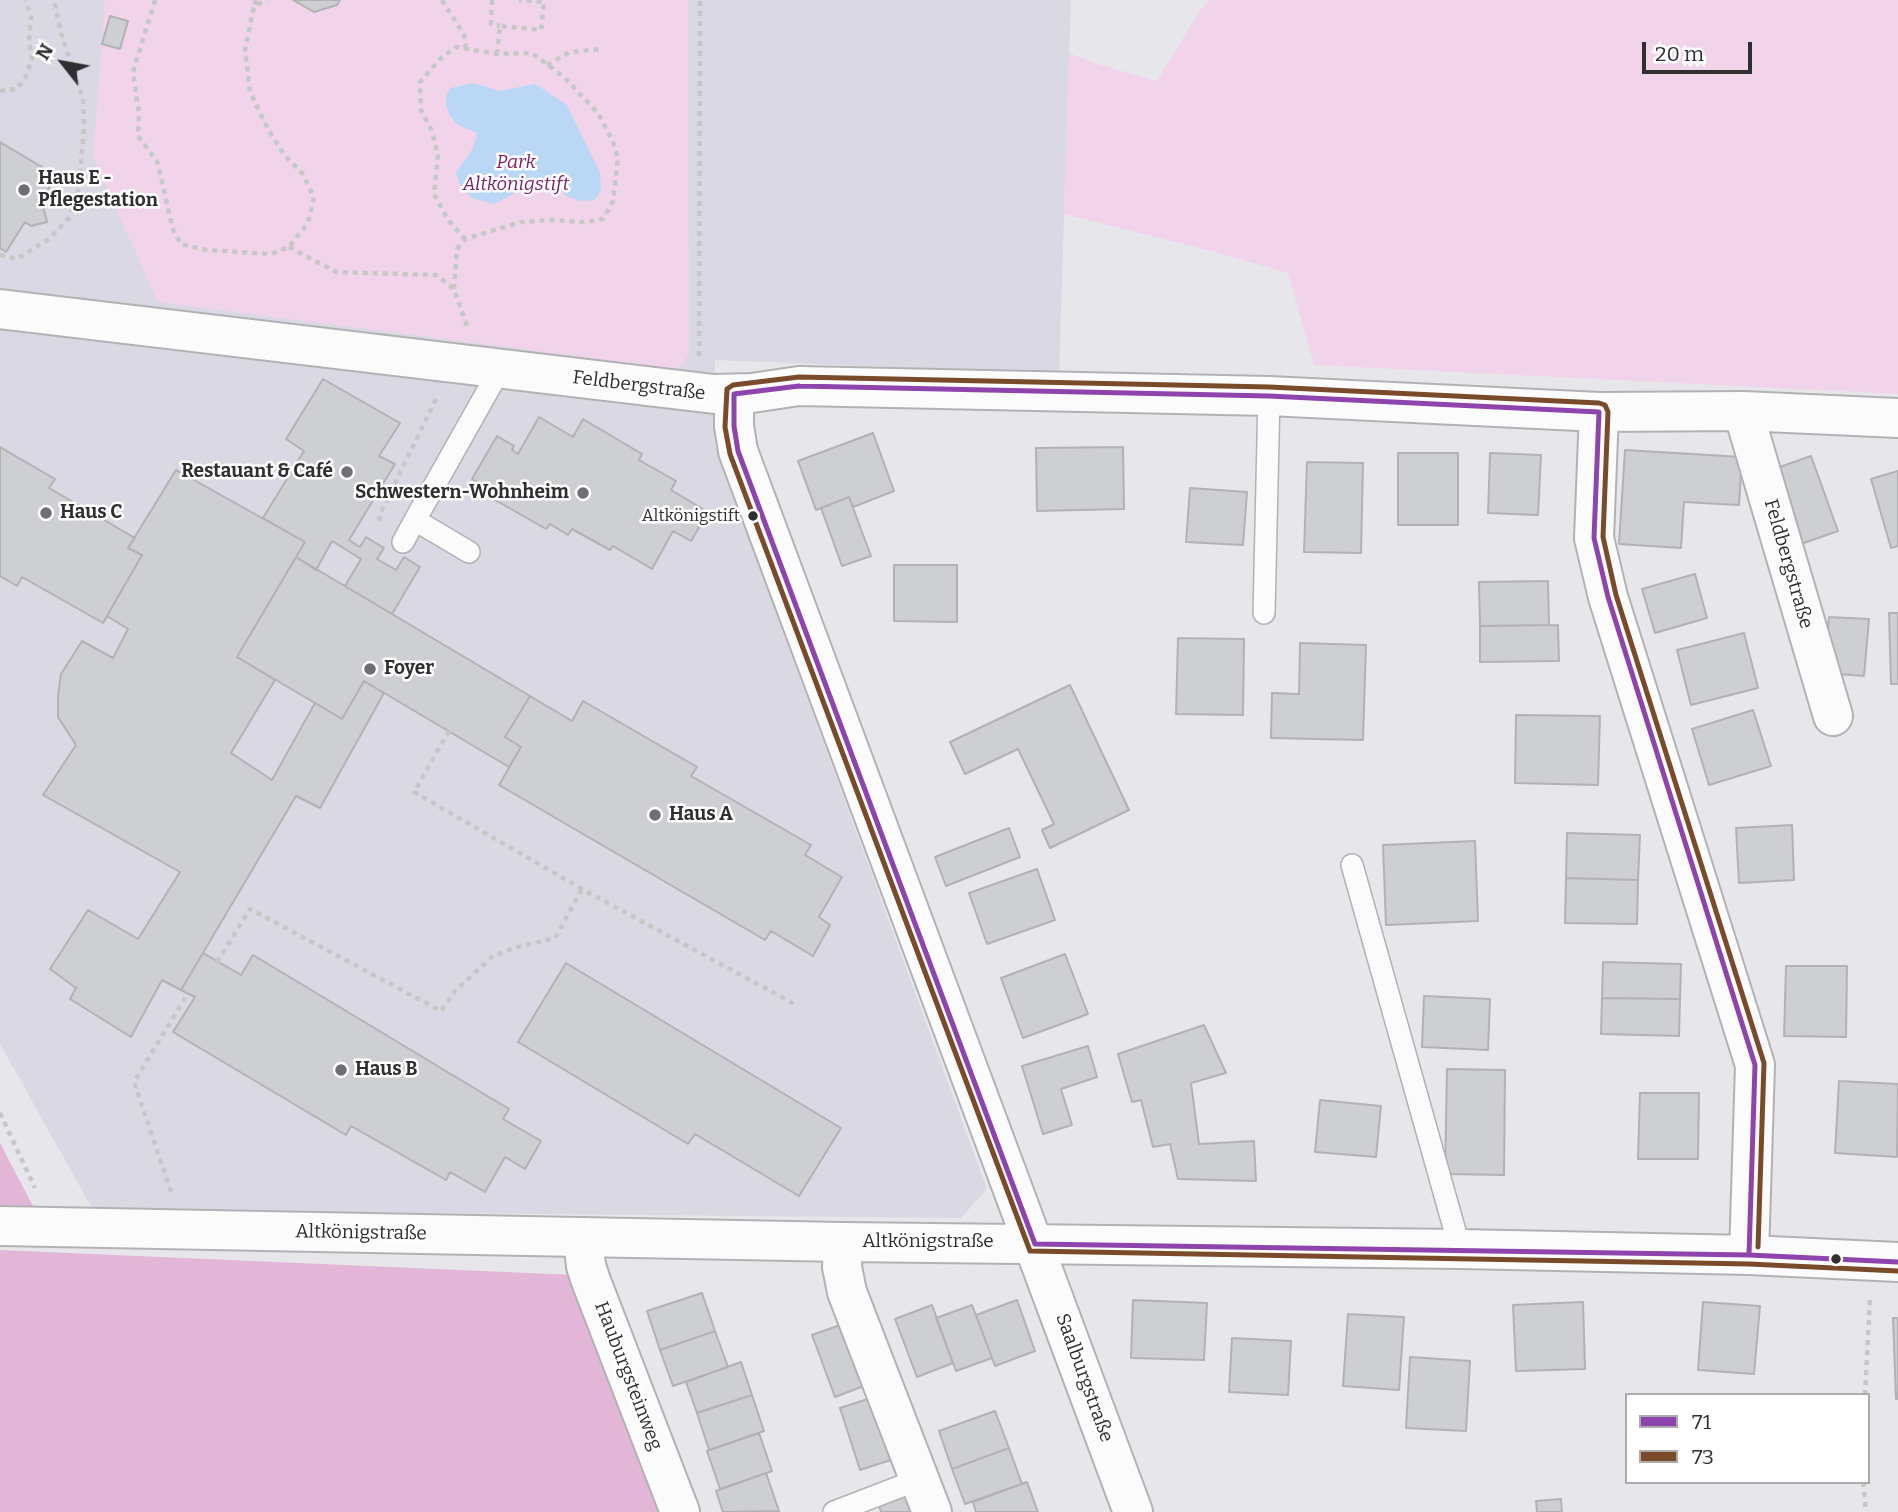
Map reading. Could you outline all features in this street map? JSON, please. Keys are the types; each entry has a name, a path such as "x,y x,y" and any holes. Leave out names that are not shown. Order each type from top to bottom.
{"street":[{"name":"Feldbergstraße","path":"0,309 716,394 799,386 1269,396 1599,412 1743,411 1898,418"},
{"name":"Saalburgstraße","path":"716,394 734,426 738,451 1133,1512"},
{"name":"Feldbergstraße","path":"1743,411 1833,716"},
{"path":"1599,412 1594,538 1606,586 1755,1065 1749,1255"},
{"name":"Altkönigstraße","path":"0,1226 843,1242 1460,1249 1749,1255 1885,1262"},
{"name":"Hauburgsteinweg","path":"583,1237 591,1281 681,1512"},
{"path":"843,1242 842,1266 847,1292 926,1495"}],"lane":[{"path":"403,542 415,520 477,367"},
{"path":"1265,613 1269,396"},
{"path":"415,520 469,551"},
{"path":"1352,865 1460,1249"},
{"path":"834,1512 926,1495"}],"path":[{"path":"0,255 17,259 49,239 69,218 79,188 84,127 83,99 61,33 54,0"},
{"path":"155,0 133,72 139,114 138,136 157,161 173,229 181,244 207,250 271,254 289,247 309,223 314,197 302,173 285,156 274,139 250,92 245,50 255,3 267,0"},
{"path":"442,0 464,34 466,49"},
{"path":"492,0 491,24 541,30 544,2 519,0"},
{"path":"700,0 716,394"},
{"path":"0,91 17,89 25,78 32,59 29,40 31,16 27,1"},
{"path":"496,54 499,26"},
{"path":"377,532 381,512 477,367 474,344 454,289 457,249 465,239 521,222 584,222 603,219 613,201 618,158 598,113 564,77 532,53 496,54 456,47 440,59 420,82 421,110 432,131 438,155 434,194 448,220 465,239"},
{"path":"547,65 570,52 603,49"},
{"path":"289,247 337,272 436,275 454,289"},
{"path":"449,731 414,792 582,889 798,1006"},
{"path":"217,962 250,909 441,1011 455,991 492,957 514,948 555,938 582,889"},
{"path":"183,1229 134,1082 188,993"},
{"path":"0,1113 53,1226"},
{"path":"1865,1393 1885,1262"},
{"path":"1863,1484 1866,1512"}],"shaded area":[{"path":"0,0 1071,0 1059,374 715,360 715,446 987,1189 961,1218 93,1210 0,1044"},
{"path":"0,1143 35,1210 0,1210"},
{"path":"0,1250 575,1275 662,1512 0,1512"}],"green space":[{"name":"Park Altkönigstift","path":"105,0 688,0 689,355 677,369 158,302 93,157"},
{"path":"1209,0 1898,0 1898,394 1314,365 1288,273 1064,214 1069,53 1157,81 1200,10"}],"water":[{"path":"474,83 499,91 535,84 567,105 600,173 601,190 595,200 580,201 566,196 555,182 544,181 532,184 494,204 472,198 459,183 456,173 473,148 477,133 458,125 450,116 446,96 451,88"}],"building":[{"path":"293,0 340,0 337,5 314,12"},
{"path":"110,16 128,21 120,49 102,44"},
{"name":"Haus E - Pflegestation","path":"0,142 57,176 39,203 43,206 47,222 31,226 25,222 6,252 0,248"},
{"path":"323,379 400,423 379,456 395,464 349,540 360,547 366,537 384,548 377,559 396,570 404,557 420,567 392,614 345,586 361,559 332,541 316,570 296,557 305,542 263,518 304,451 286,439"},
{"name":"Schwestern-Wohnheim","path":"539,417 573,437 583,419 642,454 639,460 676,481 671,490 708,512 691,541 673,531 652,569 613,546 610,550 572,529 568,535 550,524 546,529 488,496 491,490 472,479 497,436 514,446 512,450 518,454"},
{"path":"873,433 894,491 853,507 849,497 816,510 798,461"},
{"name":"Haus C","path":"0,447 55,479 49,488 135,538 128,548 142,555 103,623 22,577 17,586 0,576"},
{"path":"1123,447 1124,509 1037,511 1036,448"},
{"path":"1625,450 1742,457 1739,505 1684,502 1681,548 1619,544"},
{"path":"1398,453 1458,453 1458,525 1398,525"},
{"path":"1490,453 1541,455 1538,515 1488,513"},
{"path":"1811,456 1838,531 1801,544 1774,469"},
{"path":"1307,462 1363,463 1361,553 1304,552"},
{"path":"176,470 305,542 237,657 275,680 231,753 272,780 315,703 342,719 364,681 384,693 320,808 296,796 181,990 162,980 131,1037 70,999 76,988 50,969 88,910 138,939 180,872 43,795 76,745 58,717 61,674 82,641 113,658 128,629 107,616 142,555 128,548"},
{"path":"1898,471 1898,546 1891,548 1871,479"},
{"path":"1190,488 1247,492 1243,545 1186,542"},
{"path":"849,497 871,556 842,566 821,508"},
{"name":"Foyer","path":"296,557 530,696 505,737 521,747 509,767 364,681 342,719 237,657"},
{"path":"894,565 957,565 957,622 894,621"},
{"path":"1695,574 1707,618 1655,633 1642,589"},
{"path":"1548,581 1549,625 1480,626 1479,582"},
{"path":"1889,613 1898,613 1898,684 1891,684"},
{"path":"1829,617 1869,619 1864,676 1825,673"},
{"path":"1558,625 1559,661 1480,662 1480,626"},
{"path":"1744,633 1758,688 1691,705 1677,650"},
{"path":"1178,638 1244,639 1243,715 1176,714"},
{"path":"1300,643 1366,645 1363,740 1271,738 1272,693 1299,694"},
{"path":"1070,685 1129,810 1050,848 1042,830 1054,824 1018,749 965,774 950,742"},
{"name":"Haus A","path":"530,696 572,721 583,701 697,767 691,776 811,845 805,855 842,877 819,917 830,925 813,956 771,931 765,940 499,785 521,747 505,737"},
{"path":"1753,710 1771,766 1709,785 1692,729"},
{"path":"1516,715 1600,716 1598,785 1515,783"},
{"path":"1792,825 1794,880 1739,883 1736,828"},
{"path":"1009,828 1020,857 946,886 935,857"},
{"path":"1567,833 1640,835 1638,880 1566,878"},
{"path":"1475,841 1478,921 1386,925 1383,845"},
{"path":"1037,869 1055,920 987,944 969,893"},
{"path":"1566,878 1638,880 1637,924 1565,923"},
{"name":"Haus B","path":"203,953 241,975 253,955 509,1109 503,1119 541,1141 525,1169 505,1157 485,1192 450,1172 446,1180 351,1126 346,1135 173,1032 195,997 181,990"},
{"path":"1065,954 1088,1014 1023,1038 1001,978"},
{"path":"1603,962 1681,964 1680,999 1602,998"},
{"path":"566,963 841,1128 799,1196 695,1134 688,1144 518,1042"},
{"path":"1786,966 1847,966 1846,1037 1784,1036"},
{"path":"1424,996 1490,999 1488,1050 1422,1047"},
{"path":"1602,998 1680,999 1679,1036 1601,1034"},
{"path":"1204,1025 1226,1073 1191,1083 1199,1144 1254,1141 1256,1181 1178,1179 1170,1144 1153,1147 1141,1100 1132,1102 1118,1054"},
{"path":"1088,1046 1097,1077 1061,1089 1072,1125 1043,1134 1022,1066"},
{"path":"1447,1069 1505,1070 1504,1175 1445,1174"},
{"path":"1839,1081 1898,1084 1897,1157 1835,1153"},
{"path":"1640,1093 1699,1093 1698,1159 1638,1159"},
{"path":"1320,1100 1381,1106 1376,1157 1315,1152"},
{"path":"702,1293 715,1331 660,1350 647,1311"},
{"path":"1017,1300 1035,1351 995,1366 976,1315"},
{"path":"1133,1300 1207,1303 1204,1360 1131,1358"},
{"path":"1583,1302 1585,1369 1516,1371 1513,1305"},
{"path":"1703,1302 1760,1306 1754,1374 1698,1370"},
{"path":"932,1305 953,1363 917,1377 895,1319"},
{"path":"972,1305 992,1358 956,1371 936,1318"},
{"path":"1348,1314 1404,1317 1399,1390 1343,1386"},
{"path":"1893,1318 1898,1318 1898,1399 1896,1399"},
{"path":"846,1323 869,1384 835,1397 812,1335"},
{"path":"715,1331 728,1367 673,1386 660,1350"},
{"path":"1232,1338 1291,1341 1288,1395 1229,1392"},
{"path":"1410,1357 1470,1361 1466,1431 1406,1428"},
{"path":"741,1362 752,1395 697,1413 686,1382"},
{"path":"752,1395 764,1431 709,1450 697,1413"},
{"path":"877,1396 897,1458 860,1470 840,1408"},
{"path":"995,1411 1009,1448 952,1469 939,1431"},
{"path":"759,1433 772,1471 720,1489 707,1451"},
{"path":"1009,1448 1022,1484 965,1504 952,1469"},
{"path":"766,1473 779,1511 723,1512 716,1491"},
{"path":"1027,1482 1038,1512 976,1512 973,1502"},
{"path":"911,1493 918,1512 881,1512 879,1505"},
{"path":"1561,1499 1562,1512 1537,1512 1536,1501"}],"transit line":[{"name":"73","path":"1758,1247 1764,1063 1616,595 1603,537 1608,412 1605,405 1269,387 799,377 733,385 727,389 725,427 730,454 1030,1251 1749,1264 1898,1271"},
{"name":"71","path":"799,386 1269,396 1599,412 1594,538 1608,597 1755,1065 1749,1255 1035,1244 738,451 734,426 734,394 799,386"},
{"name":"71","path":"1749,1255 1898,1262"}],"place":[{"name":"Haus E - Pflegestation","path":"24,190"},
{"name":"Restauant & Café","path":"347,472"},
{"name":"Schwestern-Wohnheim","path":"583,493"},
{"name":"Haus C","path":"46,513"},
{"name":"Altkönigstift","path":"753,516"},
{"name":"Foyer","path":"370,669"},
{"name":"Haus A","path":"655,815"},
{"name":"Haus B","path":"341,1070"}]}
